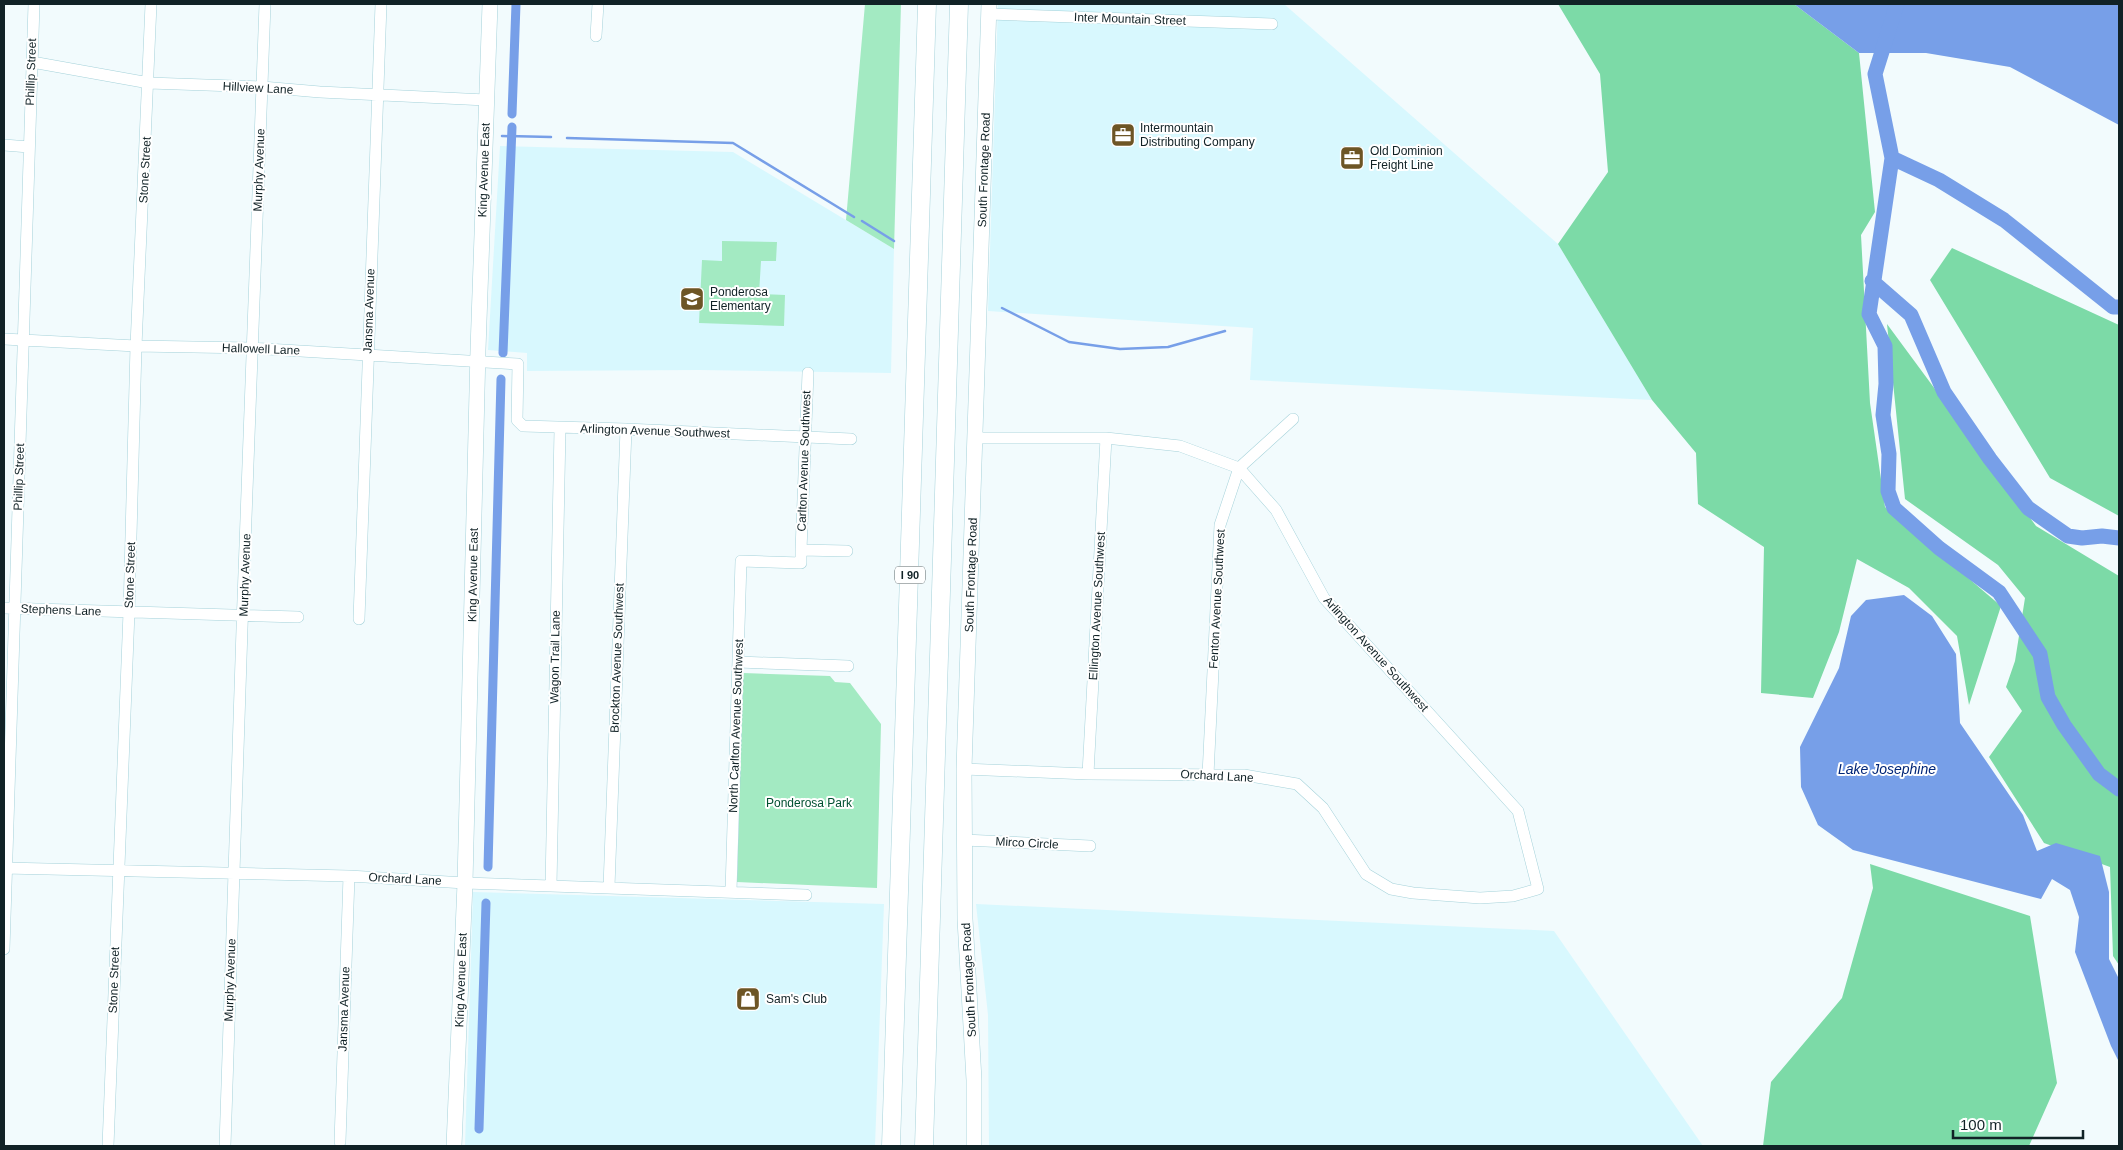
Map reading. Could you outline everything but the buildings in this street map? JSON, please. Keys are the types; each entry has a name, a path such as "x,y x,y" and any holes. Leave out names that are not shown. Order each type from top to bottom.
{"highway":[{"name":"I 90","path":"891,1146 927,4"},
{"name":"I 90","path":"924,1146 959,4"}],"main road":[{"name":"King Avenue East","path":"454,1146 465,883 478,362 490,4"},
{"name":"South Frontage Road","path":"974,1146 974,1080 965,920 964,769 989,9"}],"street":[{"name":"Phillip Street","path":"4,949 10,608 23,340 34,4"},
{"name":"Stone Street","path":"108,1146 129,612 136,346 151,4"},
{"name":"Murphy Avenue","path":"225,1146 233,874 244,616 251,348 265,4"},
{"name":"Jansma Avenue","path":"359,619 381,4"},
{"path":"596,36 598,4"},
{"name":"Inter Mountain Street","path":"989,9 1272,24"},
{"name":"Hillview Lane","path":"32,62 149,83 262,87 486,100"},
{"path":"4,145 29,147"},
{"name":"Hallowell Lane","path":"4,339 136,346 251,348 518,364"},
{"name":"Arlington Avenue Southwest","path":"518,364 517,420 523,426 851,439"},
{"name":"Carlton Avenue Southwest","path":"801,550 808,373"},
{"name":"Fenton Avenue Southwest","path":"1208,775 1220,525 1239,468 1293,419"},
{"name":"Wagon Trail Lane","path":"551,886 560,428"},
{"name":"Brockton Avenue Southwest","path":"609,887 626,429"},
{"name":"Arlington Avenue Southwest","path":"975,438 1106,438 1180,446 1239,468 1276,510 1324,598 1518,811 1538,888"},
{"name":"Ellington Avenue Southwest","path":"1088,774 1106,438"},
{"path":"801,550 847,551"},
{"name":"North Carlton Avenue Southwest","path":"731,891 740,561 800,563 801,550"},
{"name":"Stephens Lane","path":"10,608 298,617"},
{"path":"738,662 848,666"},
{"name":"Orchard Lane","path":"964,769 1088,774 1244,775 1297,784 1323,808 1366,874 1392,889 1414,893 1480,898 1513,896 1538,888"},
{"name":"Mirco Circle","path":"964,840 1090,846"},
{"name":"Orchard Lane","path":"5,868 349,876 465,883 806,895"},
{"name":"Jansma Avenue","path":"340,1142 349,876"}],"shaded area":[{"path":"998,4 1284,4 1558,244 1652,400 1250,380 1253,328 988,311"},
{"name":"Ponderosa Elementary","path":"500,146 733,152 894,249 891,373 699,370 527,371 527,353 488,350"},
{"path":"473,892 884,904 875,1146 465,1146"},
{"path":"976,904 1554,931 1703,1146 989,1146 988,1015"}],"green space":[{"path":"865,4 901,4 894,249 846,220"},
{"path":"1558,4 1794,4 1859,53 1875,212 1861,235 1870,403 1885,507 2001,606 1969,705 1957,636 1909,588 1857,559 1839,632 1813,698 1761,693 1764,547 1698,504 1696,453 1652,400 1558,244 1608,172 1600,74"},
{"path":"722,241 777,242 776,261 761,261 759,294 785,295 784,326 699,323 702,260 722,261"},
{"path":"1952,248 2119,325 2119,516 2050,478 1930,280"},
{"path":"1887,324 2036,526 2119,576 2119,965 2113,956 2110,867 2044,843 1989,757 2022,711 2006,687 2015,661 2025,598 1998,565 1905,499"},
{"name":"Ponderosa Park","path":"743,673 830,676 835,682 850,683 881,724 877,888 737,882"},
{"path":"1870,864 2030,916 2057,1083 2029,1146 1763,1146 1771,1082 1842,998 1873,888"}],"water":[{"path":"1794,4 2119,4 2119,125 2010,67 1926,53 1859,53"},
{"name":"Lake Josephine","path":"1904,595 1932,616 1956,654 1960,723 2023,815 2037,851 2056,843 2100,856 2109,892 2109,959 2119,979 2119,1062 2075,952 2079,917 2070,890 2052,879 2041,899 1853,850 1818,825 1801,787 1800,747 1839,668 1851,616 1866,600"}],"waterway":[{"path":"512,114 516,4"},
{"path":"1897,4 1875,74 1892,158 1869,314 1885,346 1886,384 1883,415 1889,454 1888,491 1894,508 1939,548 1999,592 2040,654 2048,697 2064,725 2099,774 2119,789"},
{"path":"503,353 512,127"},
{"path":"502,136 551,137"},
{"path":"567,138 733,143 854,217"},
{"path":"1892,158 1939,180 2004,220 2113,307 2119,307"},
{"path":"862,221 894,241"},
{"path":"1872,281 1911,315 1944,392 1990,459 2028,508 2068,536 2119,538"},
{"path":"1002,308 1069,342 1120,349 1168,347 1225,331"},
{"path":"488,867 501,379"},
{"path":"479,1129 486,903"}],"place":[{"name":"Intermountain Distributing Company","path":"1123,135"},
{"name":"Old Dominion Freight Line","path":"1352,158"},
{"name":"Ponderosa Elementary","path":"692,299"},
{"name":"Sam's Club","path":"748,999"}]}
